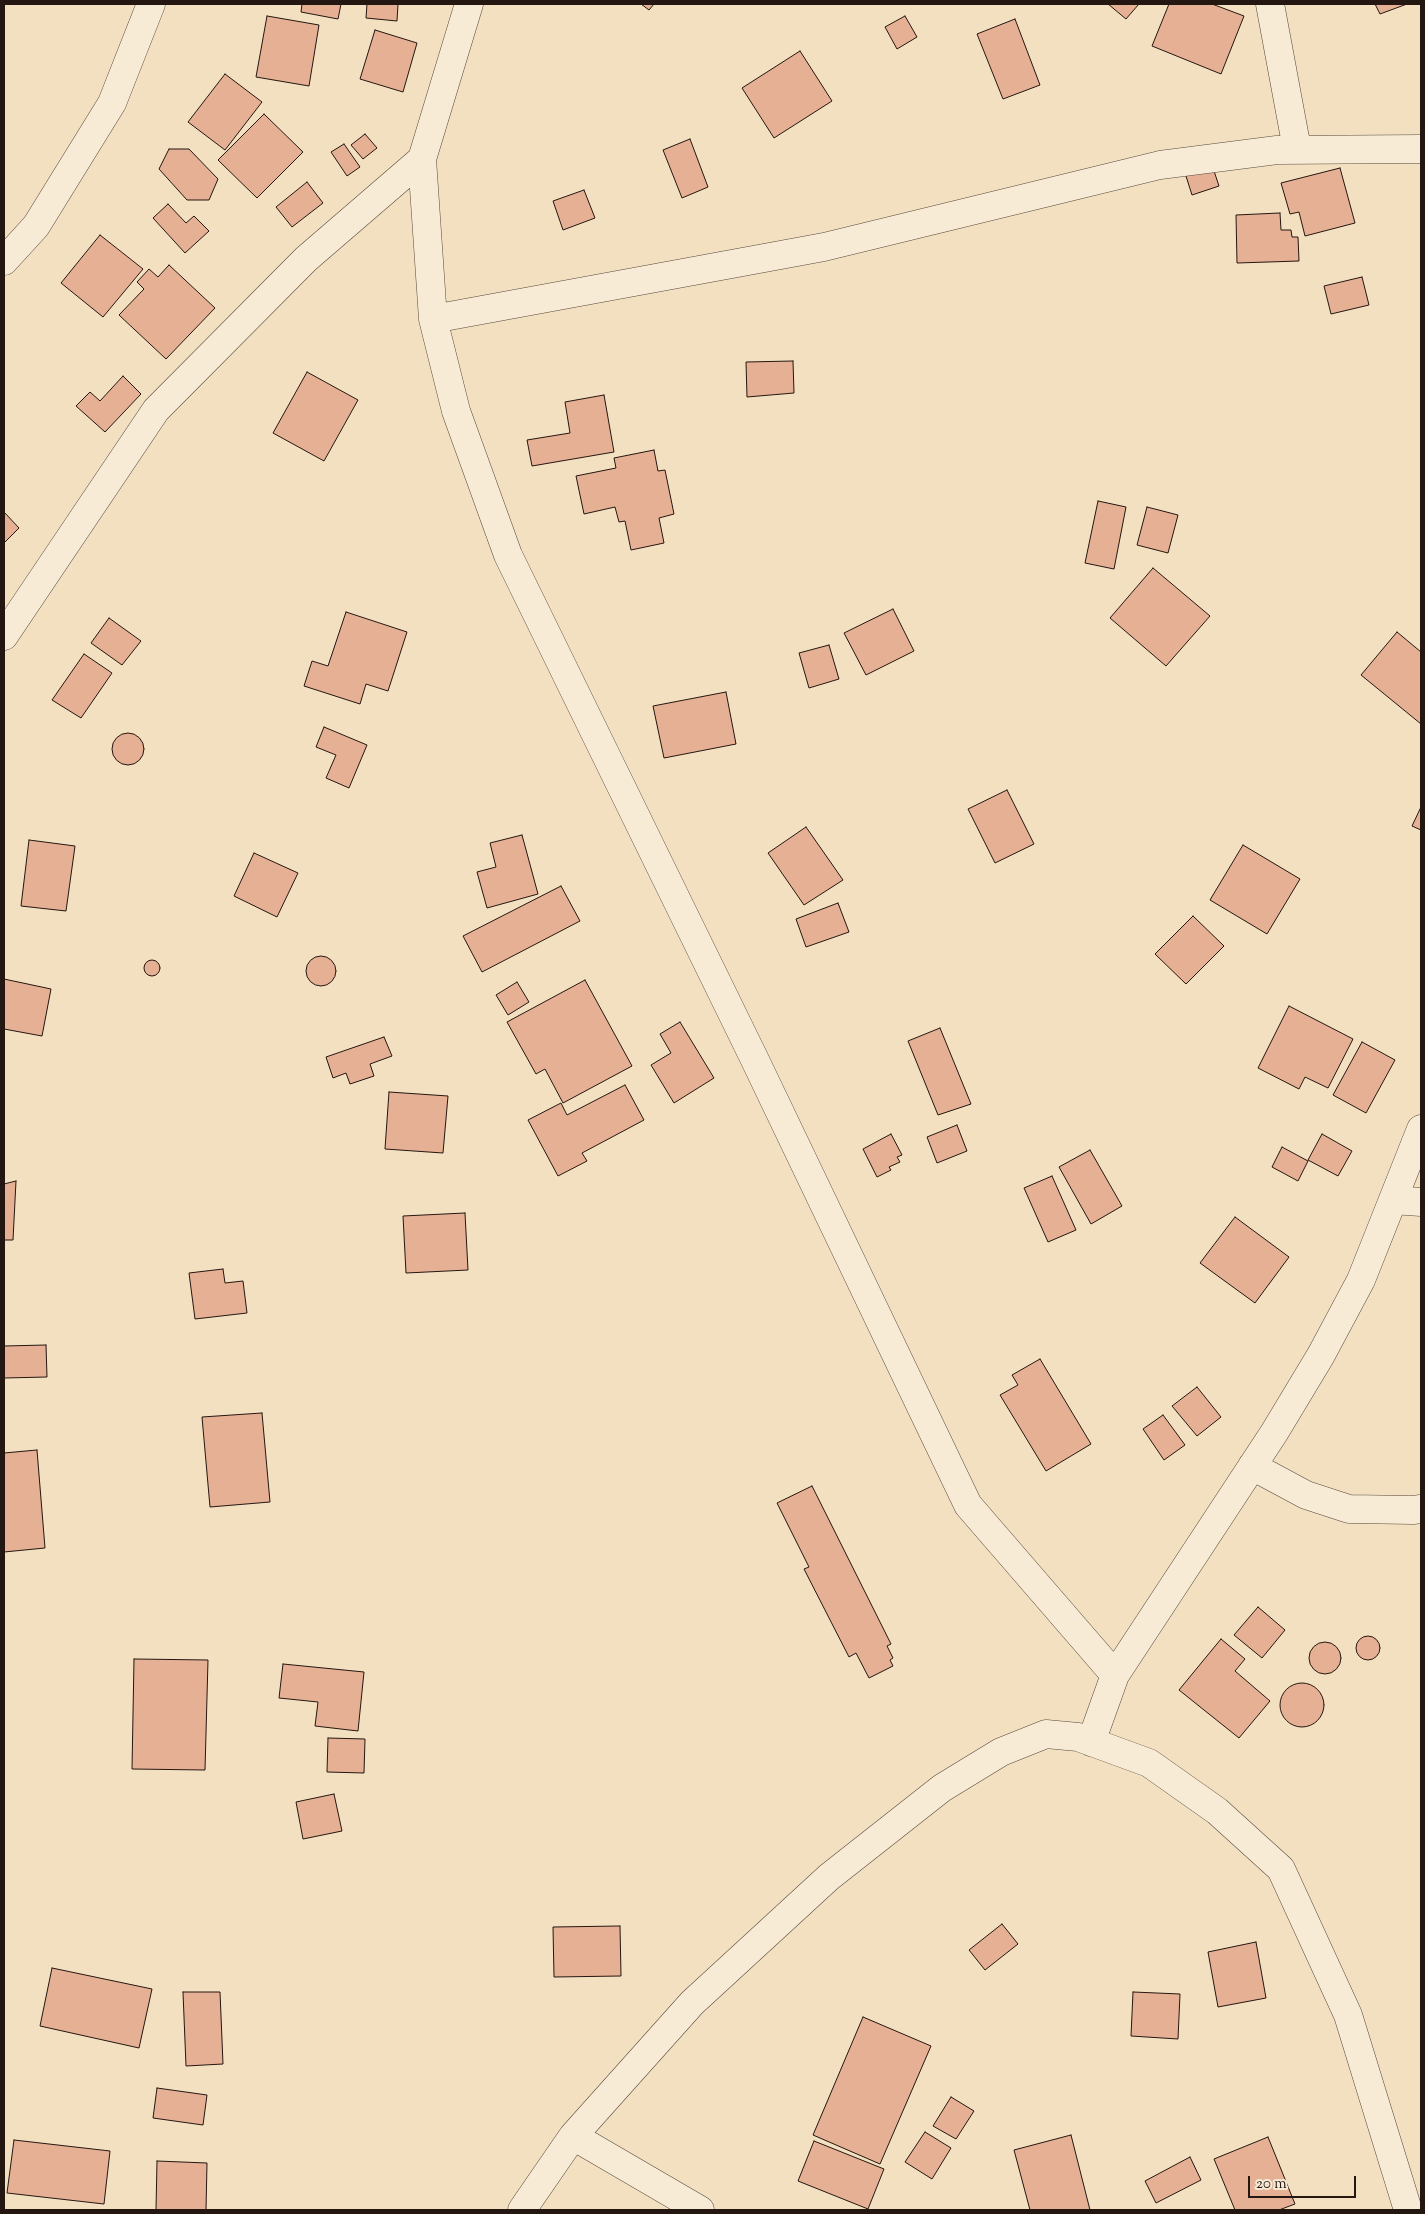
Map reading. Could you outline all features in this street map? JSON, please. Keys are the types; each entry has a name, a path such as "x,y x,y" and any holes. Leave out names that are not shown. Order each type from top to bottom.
{"street":[{"path":"4,260 36,226 112,103 151,4"},
{"path":"469,4 422,158 433,319 456,411 508,555 754,1058 968,1505 1115,1675"},
{"path":"1270,4 1297,149"},
{"path":"433,319 824,247 1160,165 1277,150 1421,149"},
{"path":"4,636 156,410 306,259 422,158"},
{"path":"1091,1742 1115,1675 1252,1466 1321,1355 1361,1280 1421,1129"},
{"path":"1393,1200 1421,1202"},
{"path":"1252,1466 1306,1495 1349,1509 1421,1509"},
{"path":"522,2210 573,2136 692,2003 828,1877 942,1788 1000,1752 1046,1734 1078,1737 1149,1763 1217,1811 1281,1869 1348,2015 1408,2210"},
{"path":"573,2136 700,2210"}],"building":[{"path":"302,4 341,4 338,19 301,12"},
{"path":"367,4 398,4 397,21 366,18"},
{"path":"641,4 654,4 649,10"},
{"path":"1108,4 1139,4 1126,19"},
{"path":"1169,4 1212,4 1244,16 1221,74 1152,46"},
{"path":"1375,4 1407,4 1380,14"},
{"path":"267,16 319,25 309,86 256,77"},
{"path":"905,16 917,37 897,49 885,27"},
{"path":"1015,19 1040,85 1003,99 977,34"},
{"path":"375,30 417,43 403,92 360,79"},
{"path":"800,51 832,101 774,138 742,88"},
{"path":"225,74 262,102 225,150 188,122"},
{"path":"264,114 303,152 257,198 218,160"},
{"path":"365,134 377,148 363,159 351,145"},
{"path":"690,139 708,187 682,198 663,150"},
{"path":"344,144 360,167 347,176 331,152"},
{"path":"169,149 189,149 218,179 209,200 187,200 159,169"},
{"path":"1212,165 1219,186 1192,195 1185,173"},
{"path":"1340,168 1355,223 1305,236 1299,212 1290,214 1281,183"},
{"path":"307,182 323,203 292,227 276,207"},
{"path":"584,190 595,218 563,230 553,201"},
{"path":"168,204 186,223 194,216 209,231 185,253 153,218"},
{"path":"1280,213 1281,230 1291,230 1292,237 1298,237 1299,261 1237,263 1236,215"},
{"path":"100,235 143,269 103,317 61,283"},
{"path":"169,265 215,308 166,359 119,315 144,289 137,282 149,269 158,277"},
{"path":"1362,277 1369,305 1331,314 1324,286"},
{"path":"793,361 794,393 747,397 746,362"},
{"path":"307,372 358,400 324,461 273,433"},
{"path":"123,376 141,394 105,432 76,406 90,392 100,401"},
{"path":"604,395 614,452 532,466 527,440 570,433 565,402"},
{"path":"654,450 658,471 665,470 674,514 659,518 664,543 631,550 625,521 619,522 615,507 584,514 576,476 616,468 614,458"},
{"path":"1098,501 1126,507 1114,569 1085,563"},
{"path":"1147,507 1178,515 1168,553 1137,545"},
{"path":"4,512 19,528 4,543"},
{"path":"1153,568 1210,616 1166,666 1110,618"},
{"path":"893,609 914,651 866,675 844,633"},
{"path":"346,612 407,632 388,691 366,684 360,704 304,686 312,661 328,666"},
{"path":"109,618 141,641 122,665 91,643"},
{"path":"1397,632 1421,652 1421,724 1361,675"},
{"path":"829,645 839,679 809,688 799,653"},
{"path":"84,654 112,673 81,718 52,700"},
{"path":"726,692 736,744 664,758 653,706"},
{"path":"324,727 367,745 349,788 326,778 336,755 316,747"},
{"path":"128,733 134,734 139,738 143,743 143,755 139,760 134,764 128,765 122,764 117,760 113,755 112,749 113,743 117,738 122,734"},
{"path":"1007,790 1034,844 995,863 968,809"},
{"path":"1421,807 1421,830 1412,826"},
{"path":"806,827 843,880 804,905 768,853"},
{"path":"522,835 538,894 487,908 477,872 496,867 490,843"},
{"path":"29,840 75,846 66,911 21,906"},
{"path":"1243,845 1300,879 1267,934 1210,900"},
{"path":"254,853 298,873 277,917 234,896"},
{"path":"561,886 580,921 482,972 463,936"},
{"path":"838,903 849,932 806,947 796,919"},
{"path":"1193,916 1224,946 1186,984 1155,954"},
{"path":"321,956 332,960 336,971 332,982 321,986 310,982 306,971 310,960"},
{"path":"152,960 158,962 160,968 158,974 152,976 146,974 144,968 146,962"},
{"path":"4,979 51,989 42,1036 4,1029"},
{"path":"585,980 632,1066 563,1103 545,1069 536,1074 507,1022"},
{"path":"517,982 529,1002 508,1015 496,995"},
{"path":"1289,1006 1353,1039 1328,1088 1305,1077 1299,1089 1258,1068"},
{"path":"680,1022 714,1078 674,1103 651,1065 671,1053 660,1034"},
{"path":"940,1028 971,1104 938,1115 908,1041"},
{"path":"384,1037 392,1056 370,1064 374,1076 350,1084 346,1073 333,1078 326,1057"},
{"path":"1362,1042 1395,1060 1366,1113 1333,1095"},
{"path":"625,1085 644,1120 582,1153 587,1161 558,1176 528,1120 561,1103 567,1115"},
{"path":"389,1092 448,1096 443,1153 385,1149"},
{"path":"957,1125 967,1151 937,1163 927,1137"},
{"path":"891,1134 902,1155 897,1157 900,1162 889,1167 891,1170 877,1177 863,1149"},
{"path":"1322,1134 1352,1151 1338,1176 1308,1160"},
{"path":"1282,1147 1308,1161 1298,1181 1272,1167"},
{"path":"1090,1150 1122,1206 1091,1224 1059,1167"},
{"path":"1052,1176 1076,1230 1048,1242 1024,1188"},
{"path":"16,1181 13,1240 4,1240 4,1184"},
{"path":"465,1213 468,1270 406,1273 403,1216"},
{"path":"1235,1217 1289,1257 1255,1303 1200,1263"},
{"path":"223,1269 225,1283 243,1281 247,1313 195,1319 189,1273"},
{"path":"46,1345 47,1377 4,1378 4,1346"},
{"path":"1040,1359 1091,1444 1046,1471 1000,1395 1018,1385 1012,1375"},
{"path":"1197,1387 1221,1417 1197,1436 1172,1406"},
{"path":"262,1413 270,1502 210,1507 202,1417"},
{"path":"1163,1415 1185,1445 1164,1460 1143,1429"},
{"path":"37,1450 45,1548 4,1552 4,1453"},
{"path":"812,1486 891,1644 887,1646 893,1658 890,1660 893,1666 869,1678 856,1653 849,1657 804,1569 809,1567 777,1503"},
{"path":"1258,1607 1285,1630 1262,1658 1234,1635"},
{"path":"1368,1636 1376,1640 1380,1648 1376,1656 1368,1660 1360,1656 1356,1648 1360,1640"},
{"path":"1221,1639 1245,1659 1235,1671 1270,1701 1239,1738 1179,1690"},
{"path":"1325,1642 1337,1646 1341,1658 1337,1670 1325,1674 1313,1670 1309,1658 1313,1646"},
{"path":"134,1659 208,1660 205,1770 132,1769"},
{"path":"283,1664 364,1672 358,1731 315,1726 318,1702 279,1698"},
{"path":"1302,1683 1314,1687 1320,1693 1324,1705 1320,1717 1314,1723 1302,1727 1290,1723 1284,1717 1280,1705 1284,1693 1290,1687"},
{"path":"328,1738 365,1739 364,1773 327,1772"},
{"path":"334,1794 342,1831 303,1839 296,1802"},
{"path":"1002,1924 1018,1944 985,1970 969,1950"},
{"path":"620,1926 621,1976 554,1977 553,1927"},
{"path":"1256,1942 1266,1998 1218,2007 1208,1952"},
{"path":"52,1968 152,1989 139,2048 40,2026"},
{"path":"183,1992 220,1992 223,2064 186,2066"},
{"path":"1133,1992 1180,1994 1178,2039 1131,2036"},
{"path":"863,2017 931,2046 880,2164 813,2135"},
{"path":"157,2088 207,2095 203,2125 153,2118"},
{"path":"951,2097 974,2111 956,2139 933,2126"},
{"path":"925,2132 951,2148 932,2179 905,2162"},
{"path":"1071,2135 1090,2210 1030,2210 1014,2150"},
{"path":"1268,2137 1295,2204 1279,2210 1235,2210 1214,2159"},
{"path":"14,2140 110,2151 104,2204 7,2193"},
{"path":"814,2141 884,2169 868,2209 798,2181"},
{"path":"1190,2157 1201,2180 1156,2203 1145,2181"},
{"path":"157,2161 207,2163 206,2210 156,2210"}]}
